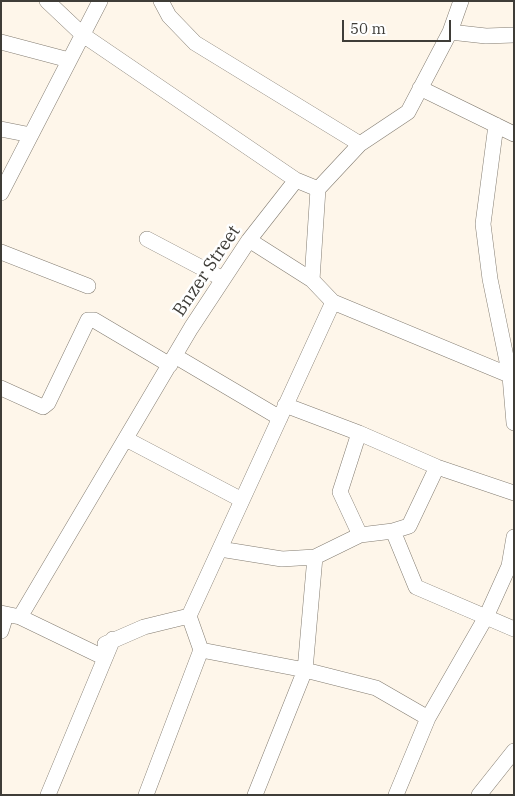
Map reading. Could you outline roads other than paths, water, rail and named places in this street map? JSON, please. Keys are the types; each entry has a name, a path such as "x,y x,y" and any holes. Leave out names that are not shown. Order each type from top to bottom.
{"street":[{"path":"47,1 83,35 296,180 318,190"},
{"path":"1,193 100,1"},
{"path":"161,1 169,16 195,43 360,144"},
{"path":"312,280 318,190 360,144 408,112 450,32 461,1"},
{"path":"450,32 486,36 514,34"},
{"path":"1,42 69,60"},
{"path":"420,88 514,134"},
{"path":"496,125 483,224 490,279 512,377 514,423"},
{"path":"1,129 32,135"},
{"name":"Bnzer Street","path":"1,632 9,615 126,439 223,279 249,240 296,180"},
{"path":"146,239 223,279"},
{"path":"249,240 312,280 333,302 410,332 512,377"},
{"path":"1,252 88,286"},
{"path":"146,795 201,650 189,616 333,302"},
{"path":"1,388 43,407 48,403 88,320 94,320 282,412 359,433 437,466 514,493"},
{"path":"359,433 340,492 360,535"},
{"path":"126,439 242,500"},
{"path":"220,548 282,559 315,557 360,535 393,531 409,526 437,466"},
{"path":"393,531 416,587 514,629"},
{"path":"396,795 428,718 486,617 509,566 514,537"},
{"path":"256,795 305,670 315,557"},
{"path":"9,615 99,654"},
{"path":"48,795 99,654 113,639 144,628 189,616"},
{"path":"201,650 305,670 376,688 428,718"},
{"path":"479,795 514,751"}]}
